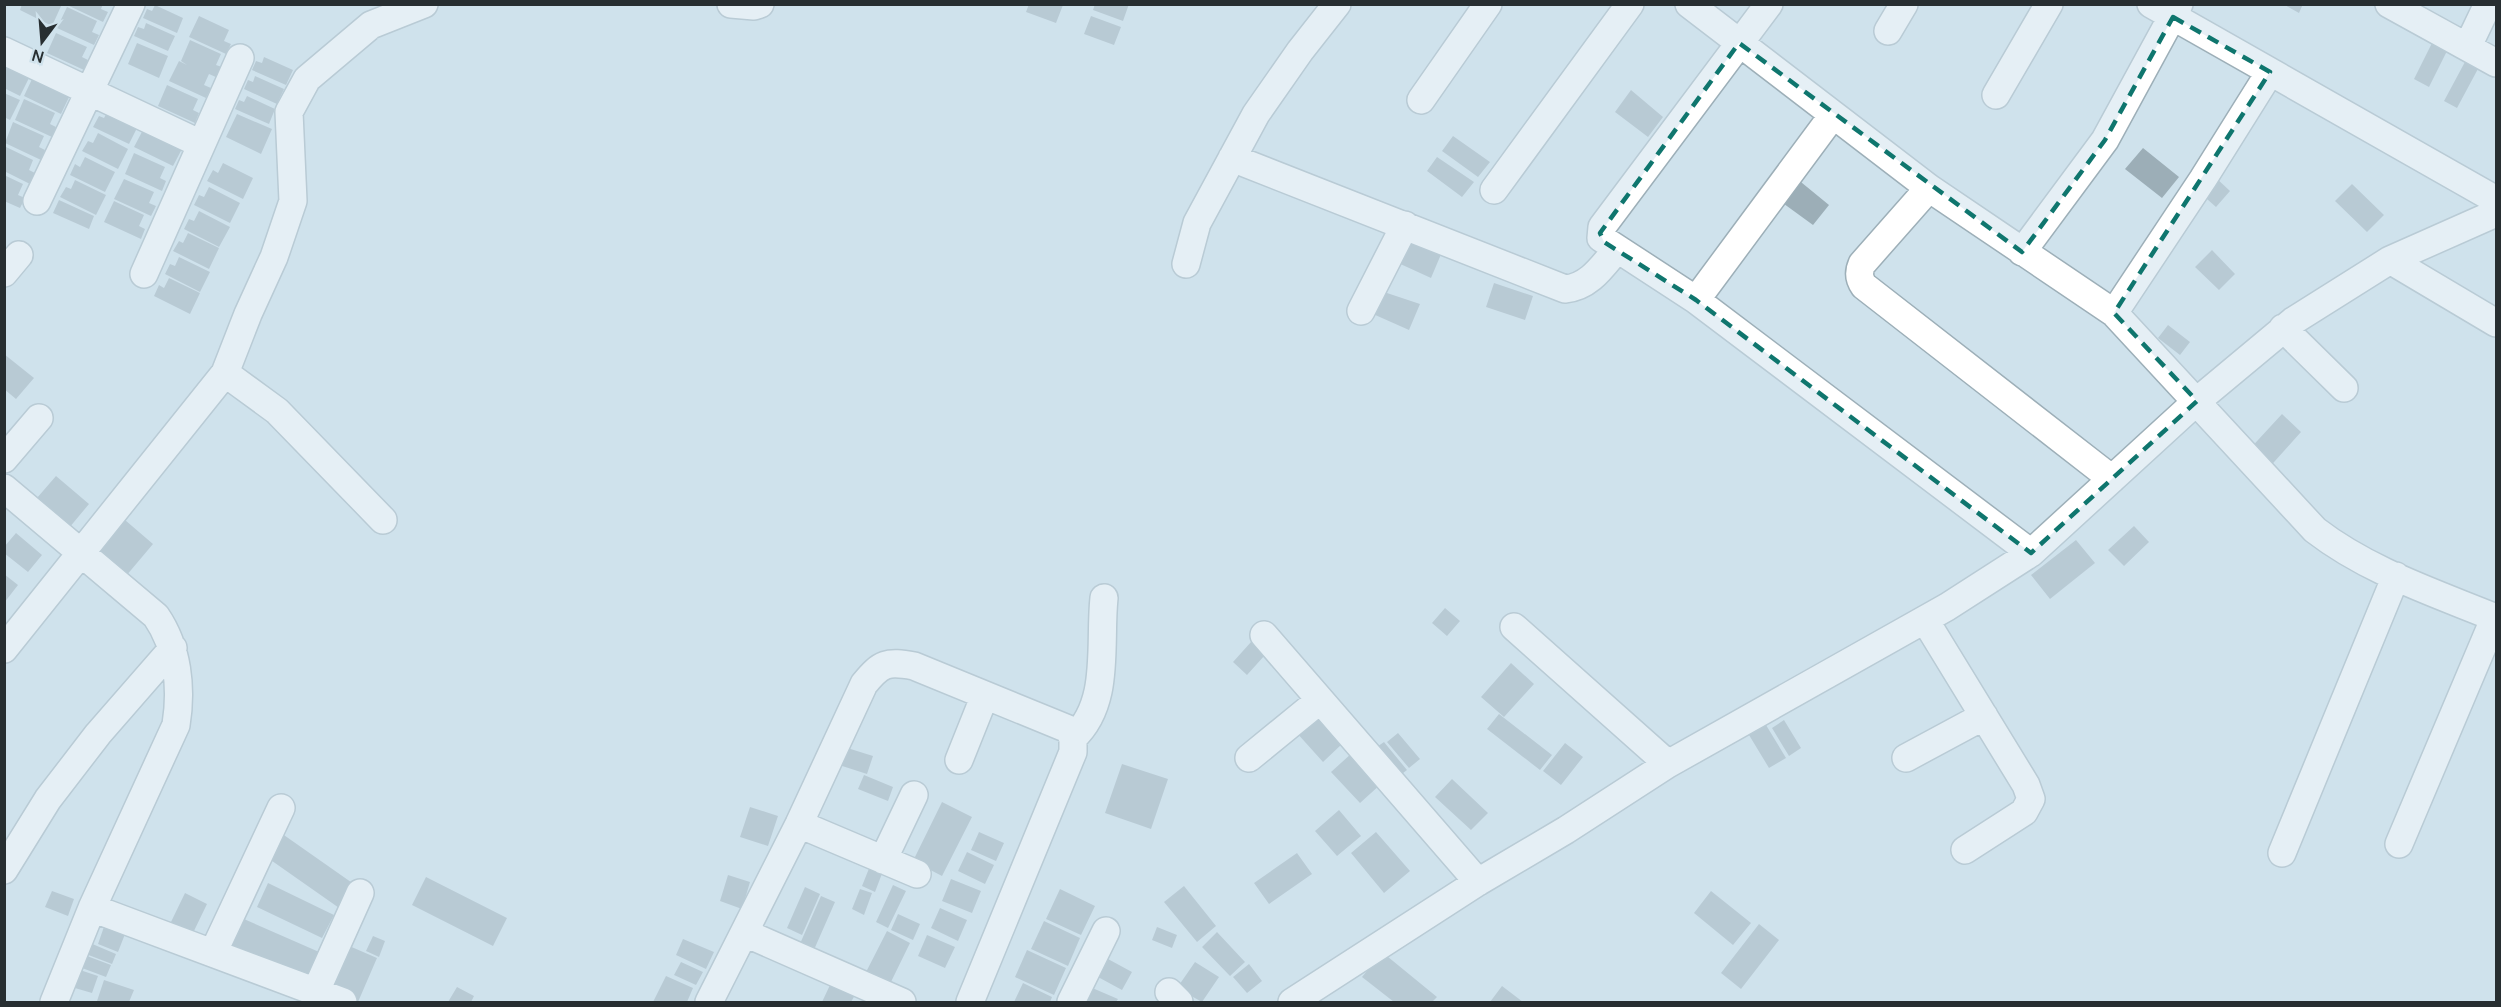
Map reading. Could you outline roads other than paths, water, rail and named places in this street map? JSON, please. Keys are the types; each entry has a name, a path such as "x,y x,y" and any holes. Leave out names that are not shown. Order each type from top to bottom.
{"street":[{"path":"37,201 131,4"},
{"path":"4,649 225,373 274,257 293,201 289,112 308,79 371,25 424,4"},
{"path":"731,4 754,6 759,4"},
{"path":"1186,264 1197,223 1256,114 1300,51 1337,4"},
{"path":"1421,100 1488,4"},
{"path":"1494,190 1630,4"},
{"path":"1689,4 1929,188 2114,313 2315,530 2334,545 2396,576 2496,617 2399,844"},
{"path":"1769,4 1602,227 1601,238 1696,300 2031,553"},
{"path":"1888,31 1904,4"},
{"path":"1996,95 2049,4"},
{"path":"2389,4 2496,63"},
{"path":"2468,46 2488,4"},
{"path":"2022,252 2105,140 2167,9 2270,72 2496,200"},
{"path":"4,51 201,144"},
{"path":"144,274 240,58"},
{"path":"2114,313 2203,179 2270,72"},
{"path":"1696,300 1833,115"},
{"path":"1232,158 1565,289 1577,288 1586,284 1617,249"},
{"path":"1929,188 1862,264 1860,281 2112,479"},
{"path":"1292,1002 1478,882 1566,830 1668,764 1925,620 2031,553 2197,401 2283,328 2390,260 2496,213"},
{"path":"1361,311 1405,225"},
{"path":"2390,260 2496,323"},
{"path":"2283,328 2344,388"},
{"path":"225,373 277,411 383,520"},
{"path":"4,459 39,417"},
{"path":"4,488 156,616 173,648 180,702 176,725 92,908 54,1002"},
{"path":"2282,854 2396,576"},
{"path":"1073,738 1085,727 1101,676 1101,627 1104,598"},
{"path":"1925,620 2026,785 2031,799 2024,812 1965,850"},
{"path":"1514,627 1668,764"},
{"path":"1264,635 1478,882"},
{"path":"4,870 48,799 98,734 173,648"},
{"path":"709,1002 799,824 864,684 878,667 893,662 914,666 1068,729 1073,738 1073,752 969,1002"},
{"path":"959,760 985,695"},
{"path":"1249,758 1320,700"},
{"path":"1906,758 1984,716"},
{"path":"884,860 914,795"},
{"path":"213,953 281,808"},
{"path":"799,824 917,874"},
{"path":"299,992 360,893"},
{"path":"92,908 213,953 299,992 343,1002"},
{"path":"1071,1002 1106,931"},
{"path":"745,933 902,1002"}]}
